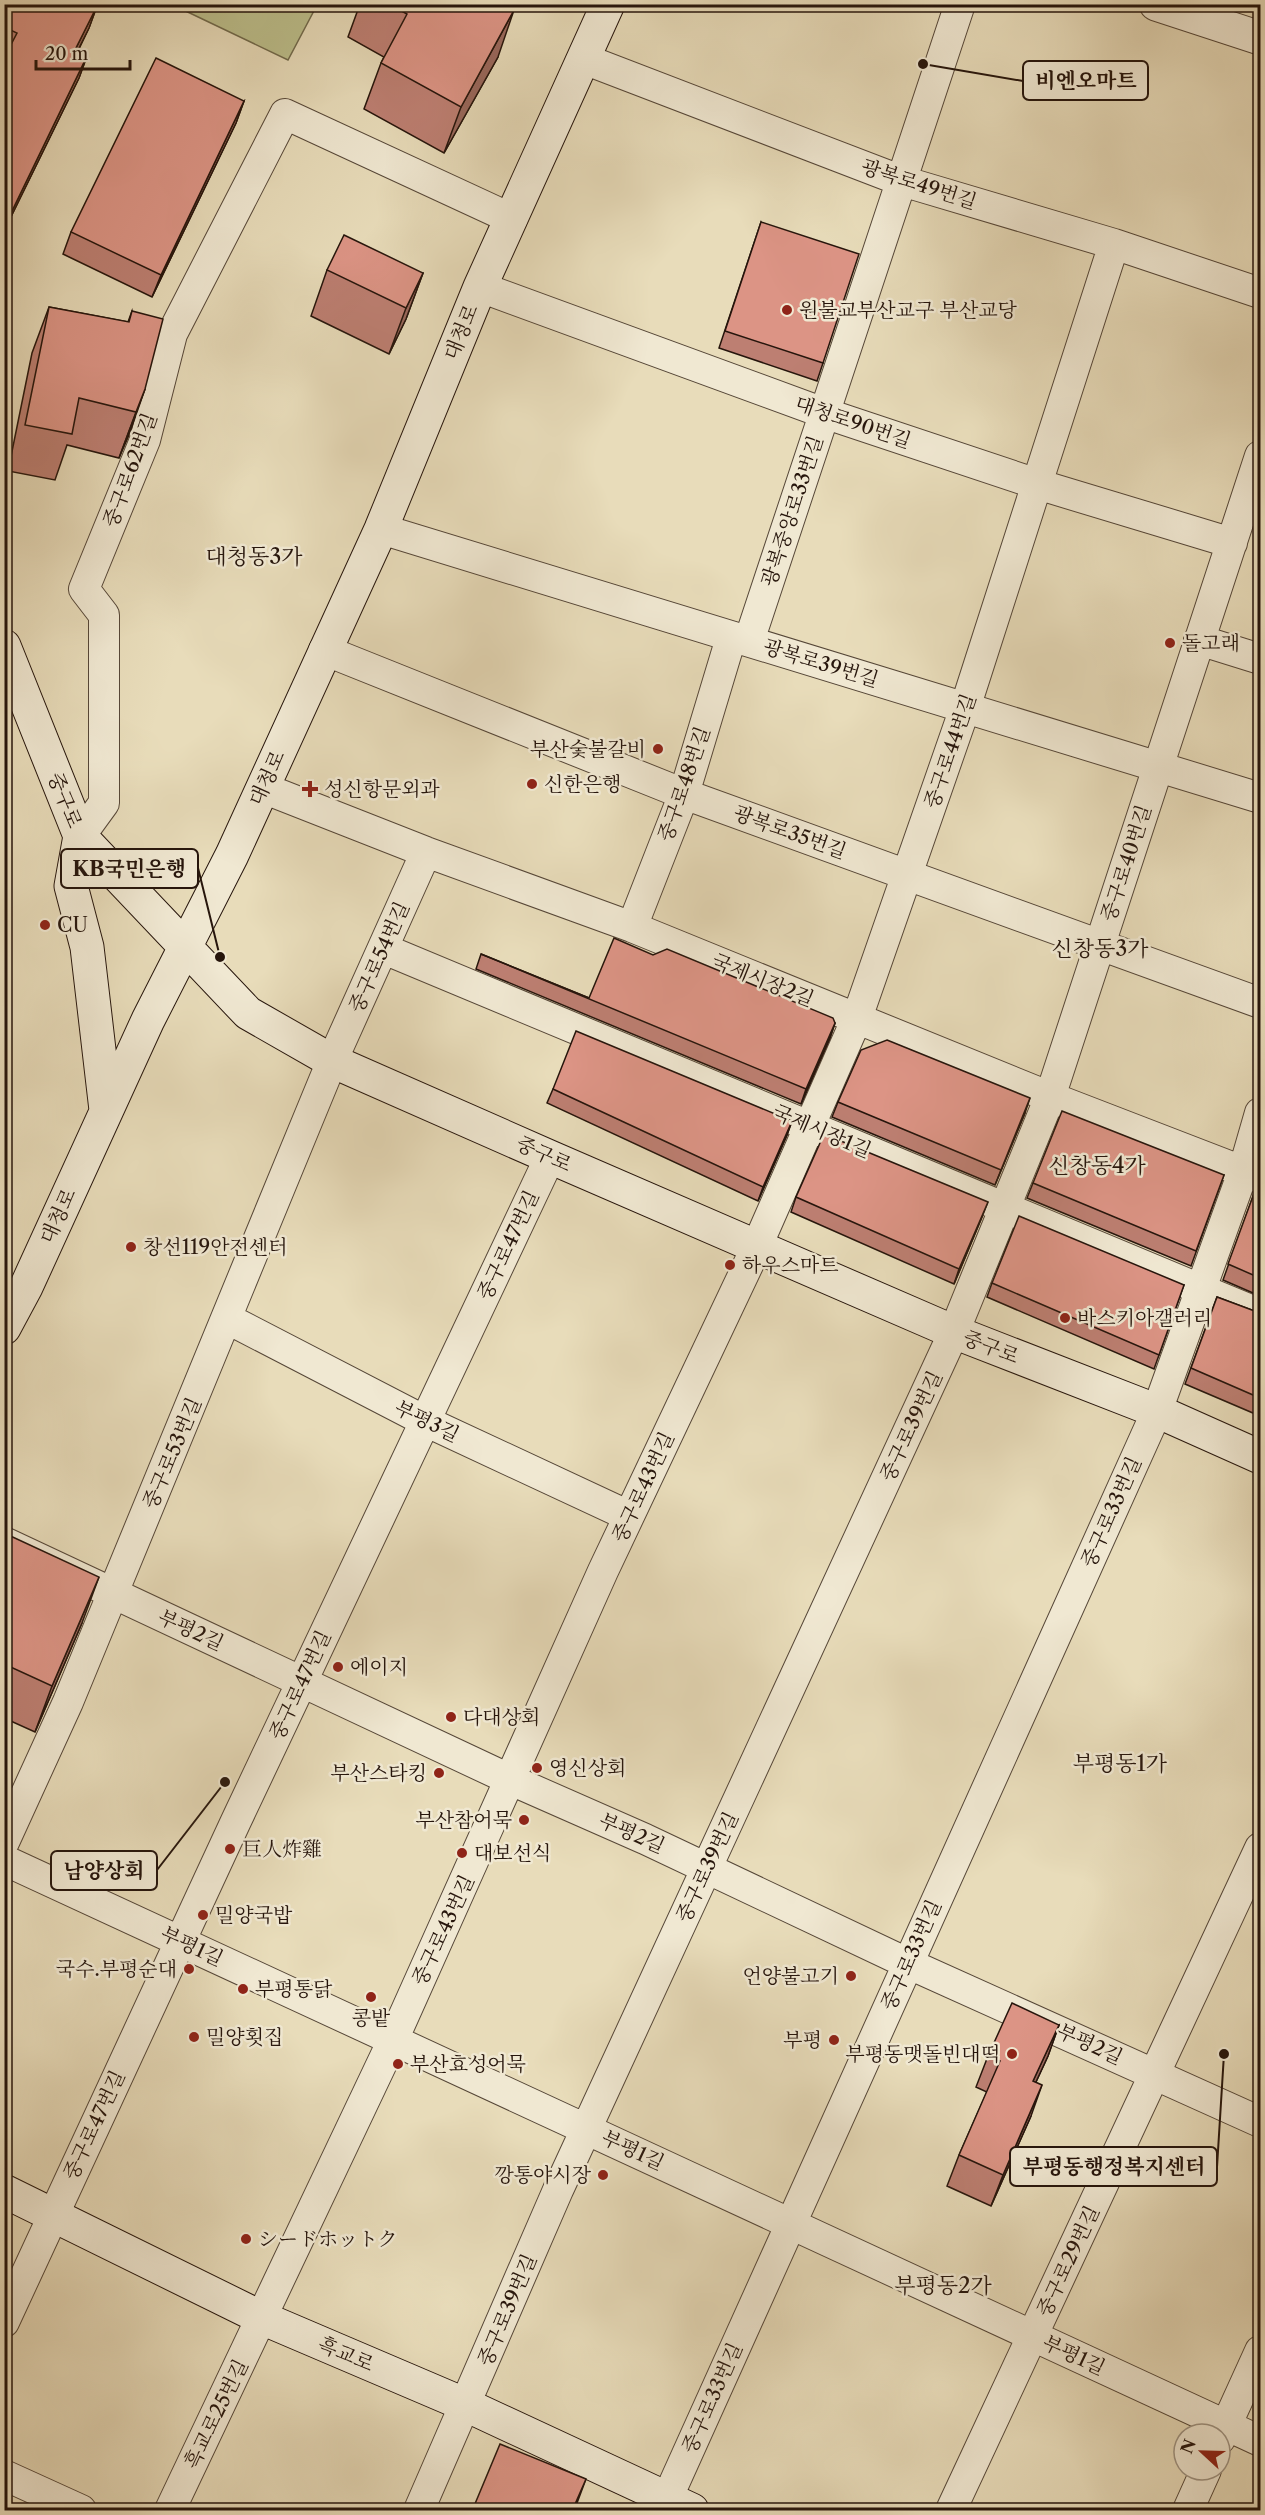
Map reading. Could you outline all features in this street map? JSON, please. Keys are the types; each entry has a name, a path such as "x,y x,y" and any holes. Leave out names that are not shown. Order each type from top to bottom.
{"main road":[{"name":"대청로","path":"4,1328 27,1287 106,1110 263,788 381,529 480,287 608,4"},
{"path":"1156,4 1260,38"},
{"name":"중구로","path":"5,652 80,836 184,949 248,1013 332,1061 550,1157 954,1332 1157,1411 1260,1456"},
{"path":"80,836 71,886 87,947 106,1110"},
{"name":"흑교로","path":"4,2191 262,2318 466,2405 674,2507"}],"street":[{"name":"광복중앙로33번길","path":"740,640 824,413 960,4"},
{"name":"광복로49번길","path":"584,59 902,181 1114,244 1260,293"},
{"name":"중구로62번길","path":"80,836 104,803 104,615 84,589 145,440 172,334 285,114 512,219"},
{"name":"중구로44번길","path":"757,1246 857,1018 965,708 1114,244"},
{"name":"대청로90번길","path":"480,287 824,413 1037,484 1232,543"},
{"name":"중구로40번길","path":"954,1332 1050,1097 1260,456"},
{"name":"광복로39번길","path":"381,529 1260,798"},
{"name":"중구로48번길","path":"632,927 684,794 740,640"},
{"path":"1199,640 1260,659"},
{"name":"광복로35번길","path":"324,650 684,794 1260,1003"},
{"name":"국제시장2길","path":"263,788 426,852 632,927 1050,1097 1252,1175"},
{"name":"중구로54번길","path":"332,1061 426,852"},
{"name":"국제시장1길","path":"384,949 1260,1314"},
{"name":"중구로53번길","path":"4,1842 113,1594 228,1319 332,1061"},
{"name":"중구로33번길","path":"674,2507 791,2224 1157,1411 1200,1289 1252,1175 1260,1113"},
{"name":"중구로47번길","path":"4,2322 180,1941 550,1157"},
{"name":"중구로43번길","path":"262,2318 393,2040 629,1516 757,1246"},
{"name":"부평3길","path":"228,1319 425,1421 629,1516"},
{"name":"중구로39번길","path":"419,2511 586,2129 954,1332"},
{"name":"부평2길","path":"4,1542 511,1780 707,1867 907,1963 1260,2122"},
{"name":"중구로29번길","path":"951,2511 1260,1848"},
{"name":"부평1길","path":"4,1860 1033,2336 1203,2422"},
{"name":"흑교로25번길","path":"170,2511 262,2318"},
{"path":"1228,2422 1260,2350"},
{"name":"부평1길","path":"1232,2434 1260,2441"},
{"path":"4,2475 81,2511"},
{"path":"1188,2511 1201,2482"}],"green space":[{"path":"173,5 317,5 288,60"}],"building":[{"path":"4,4 95,4 97,6 75,50 87,56 11,213 4,210 4,58 17,33 4,27"},
{"path":"389,4 504,4 514,10 461,107 381,63 407,14"},
{"path":"156,58 244,101 161,275 71,232"},
{"name":"원불교부산교구 부산교당","path":"761,222 859,254 823,363 725,331"},
{"path":"344,235 423,273 406,308 327,270"},
{"path":"49,307 129,322 132,311 163,319 145,389 136,412 79,398 72,434 25,425"},
{"path":"614,938 653,955 667,949 833,1018 835,1023 806,1089 481,954 589,998"},
{"path":"576,1031 792,1121 763,1187 553,1089"},
{"path":"887,1040 1030,1098 1001,1170 838,1102 861,1050"},
{"path":"1062,1111 1224,1175 1196,1251 1033,1183"},
{"path":"824,1134 988,1202 959,1269 796,1197"},
{"path":"1256,1188 1260,1190 1260,1278 1228,1264"},
{"path":"1019,1216 1184,1285 1159,1355 992,1283"},
{"path":"1217,1297 1260,1313 1260,1398 1191,1368"},
{"path":"4,1533 99,1577 52,1686 4,1664"},
{"path":"1012,2003 1059,2025 1033,2081 1042,2085 1003,2175 959,2155 1000,2061 988,2056"},
{"path":"500,2444 586,2479 572,2511 472,2511"}],"place":[{"name":"비엔오마트","path":"923,64"},
{"name":"원불교부산교구 부산교당","path":"787,310"},
{"name":"돌고래","path":"1170,643"},
{"name":"부산숯불갈비","path":"658,749"},
{"name":"신한은행","path":"532,784"},
{"name":"성신항문외과","path":"310,789"},
{"name":"CU","path":"45,925"},
{"name":"KB국민은행","path":"220,957"},
{"name":"창선119안전센터","path":"131,1247"},
{"name":"하우스마트","path":"730,1265"},
{"name":"바스키아갤러리","path":"1065,1318"},
{"name":"에이지","path":"338,1667"},
{"name":"다대상회","path":"451,1717"},
{"name":"영신상회","path":"537,1768"},
{"name":"부산스타킹","path":"439,1773"},
{"name":"남양상회","path":"225,1782"},
{"name":"부산참어묵","path":"524,1820"},
{"name":"巨人炸雞","path":"230,1849"},
{"name":"대보선식","path":"462,1853"},
{"name":"밀양국밥","path":"203,1915"},
{"name":"국수.부평순대","path":"189,1969"},
{"name":"언양불고기","path":"851,1976"},
{"name":"부평통닭","path":"243,1989"},
{"name":"콩밭","path":"371,1997"},
{"name":"밀양횟집","path":"194,2037"},
{"name":"부평","path":"834,2040"},
{"name":"부평동맷돌빈대떡","path":"1012,2054"},
{"name":"부평동행정복지센터","path":"1224,2054"},
{"name":"부산효성어묵","path":"398,2064"},
{"name":"깡통야시장","path":"603,2175"},
{"name":"シードホットク","path":"246,2239"}],"district":[{"name":"대청동3가","path":"254,556"},
{"name":"신창동3가","path":"1100,948"},
{"name":"신창동4가","path":"1097,1165"},
{"name":"부평동1가","path":"1120,1763"},
{"name":"부평동2가","path":"943,2285"}]}
